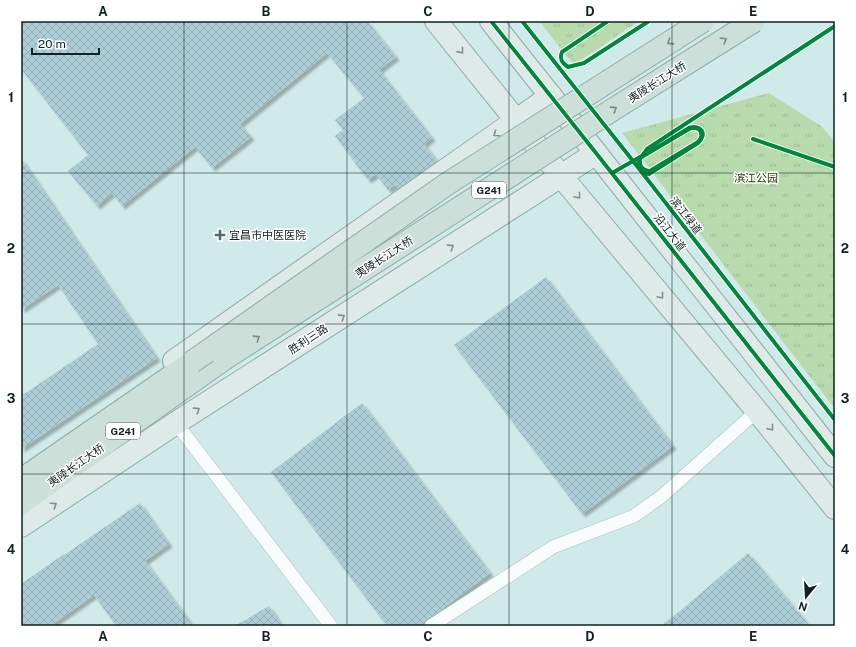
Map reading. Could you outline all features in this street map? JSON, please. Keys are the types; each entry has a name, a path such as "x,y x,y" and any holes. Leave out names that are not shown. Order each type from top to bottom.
{"highway":[{"name":"夷陵长江大桥","path":"21,480 447,184 703,21"},
{"name":"夷陵长江大桥","path":"21,504 224,360 754,21"}],"main road":[{"path":"436,21 561,176 835,508"},
{"name":"沿江大道","path":"491,21 835,456"},
{"path":"21,469 551,96"},
{"name":"胜利三路","path":"21,526 176,423 596,153"}],"lane":[{"path":"431,626 553,547 634,516 662,496 757,412"},
{"path":"176,423 330,626"}],"path":[{"path":"816,397 835,381"},
{"path":"811,391 821,403"}],"green space":[{"path":"539,21 639,21 574,65"},
{"name":"滨江公园","path":"769,93 821,126 835,142 835,409 622,133"}],"building":[{"path":"21,21 367,21 396,57 379,70 432,138 424,144 437,161 399,188 395,185 388,190 376,174 368,180 335,136 343,130 335,120 364,98 327,53 240,124 251,137 212,168 195,147 122,206 112,193 97,206 68,171 88,155 21,69"},
{"path":"21,158 157,358 21,449 21,396 98,344 58,285 21,310"},
{"path":"546,277 673,446 582,514 454,345"},
{"path":"362,403 490,573 419,626 387,626 271,472"},
{"path":"140,503 169,544 145,561 193,626 116,626 94,595 50,626 21,626 21,584"},
{"path":"748,553 810,626 661,626 681,610"},
{"path":"269,606 282,626 235,626"}],"cycle path":[{"path":"491,21 835,456"},
{"name":"滨江绿道","path":"522,21 835,420"},
{"path":"608,21 562,52 561,59 564,64 568,67 584,63 649,21"},
{"path":"612,173 691,128 694,128 697,128 699,130 701,137 698,142 650,171 645,170 642,167 640,163 640,161 640,158 689,129 693,128 696,128 699,129 702,133 701,139 698,142 650,171 645,170 642,168 640,163 640,161 640,158 689,128 697,127 702,131 703,133 701,140 698,143 649,174 644,173 639,168 639,160 640,159 641,157 642,156 645,152 647,149 835,26"},
{"path":"753,139 835,167"}],"place":[{"name":"宜昌市中医医院","path":"220,235"}]}
